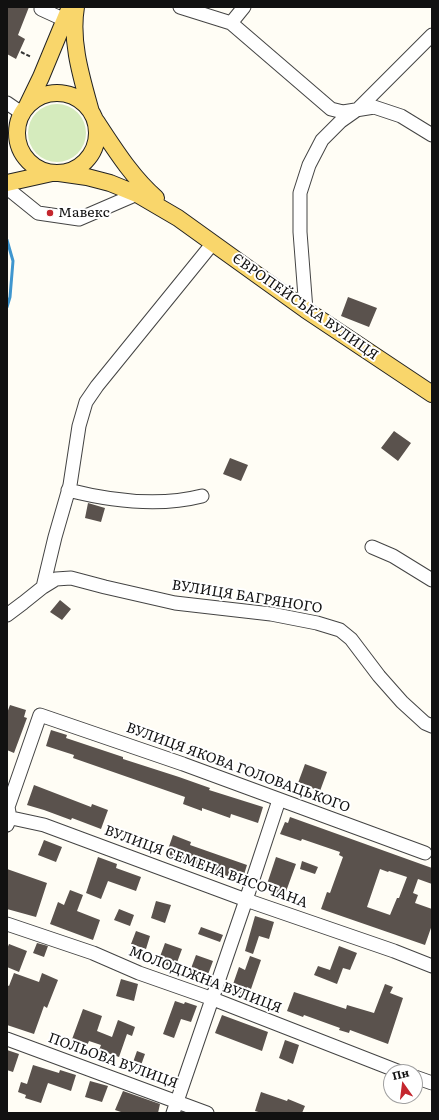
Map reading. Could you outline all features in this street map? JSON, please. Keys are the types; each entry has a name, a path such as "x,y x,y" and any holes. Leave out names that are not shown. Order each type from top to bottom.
{"main road":[{"path":"7,183 77,168 86,160 93,150 97,138 97,132 82,78 76,48 76,7"},
{"path":"67,13 41,77 23,114 18,135 22,153 35,166 41,169 56,173 87,177 110,183 137,194 178,218"},
{"path":"7,138 28,106 38,99 56,94 68,95 79,100 93,116 121,160 145,188 178,218"},
{"name":"ЄВРОПЕЙСЬКА ВУЛИЦЯ","path":"178,218 306,310 432,394"}],"street":[{"path":"180,7 231,23 331,110 343,112 374,107 401,116 432,135"},
{"path":"231,23 244,7"},
{"path":"41,9 67,13"},
{"path":"306,310 300,232 300,193 310,165 322,140 341,121 358,109 432,35"},
{"path":"7,103 23,114"},
{"path":"7,188 38,213 79,218 137,194"},
{"path":"43,586 68,490 79,426 86,402 97,386 213,243"},
{"path":"68,490 93,496 155,503 188,500 202,496"},
{"path":"372,547 393,556 432,580"},
{"name":"ВУЛИЦЯ БАГРЯНОГО","path":"7,614 43,586 56,579 71,578 175,603 271,614 317,623 340,630 351,639 379,676 402,702 425,723 432,726"},
{"name":"ВУЛИЦЯ ЯКОВА ГОЛОВАЦЬКОГО","path":"8,820 8,807 40,716 183,764 426,853"},
{"path":"175,1107 213,999 279,800"},
{"name":"ВУЛИЦЯ СЕМЕНА ВИСОЧАНА","path":"8,820 44,825 246,900 394,951 432,966"},
{"name":"МОЛОДІЖНА ВУЛИЦЯ","path":"7,924 93,953 139,973 213,999 383,1065"},
{"name":"ПОЛЬОВА ВУЛИЦЯ","path":"7,1039 175,1107 207,1113"}],"path":[{"path":"21,52 31,57"}],"green space":[{"path":"57,104 68,106 78,112 84,122 86,133 84,144 78,154 68,160 57,162 46,160 36,154 30,144 28,133 30,122 36,112 46,106"}],"building":[{"path":"7,7 29,7 18,35 25,39 16,59 7,54"},
{"path":"348,297 377,308 369,327 341,316"},
{"path":"394,431 411,443 398,461 381,448"},
{"path":"230,458 248,465 241,481 223,474"},
{"path":"88,503 105,508 101,522 85,518"},
{"path":"60,600 71,609 62,620 50,612"},
{"path":"10,705 26,710 24,717 27,718 14,753 7,750 7,713"},
{"path":"51,730 67,735 66,738 123,757 123,759 210,788 209,790 263,807 258,823 231,814 230,818 202,808 202,811 183,804 185,797 73,758 74,755 46,746"},
{"path":"305,764 327,772 320,791 298,783"},
{"path":"34,785 91,807 92,804 108,810 101,829 72,818 71,820 27,805"},
{"path":"290,817 432,868 432,884 418,879 413,893 418,895 415,903 432,909 432,925 425,945 321,909 327,892 330,893 343,857 339,855 340,852 302,839 301,841 280,834 285,822 288,823","holes":["380,869 389,871 407,877 399,898 397,898 390,915 367,907"]},
{"path":"173,835 191,842 190,845 247,865 242,881 166,855"},
{"path":"44,840 62,847 56,862 38,855"},
{"path":"98,857 117,864 116,868 141,877 136,891 108,881 101,899 86,893"},
{"path":"276,857 296,864 284,897 265,890"},
{"path":"302,861 318,867 315,874 300,869"},
{"path":"7,869 47,883 36,917 7,909"},
{"path":"70,890 83,895 77,911 100,920 93,940 50,924 58,902 64,905"},
{"path":"156,901 171,905 165,923 151,918"},
{"path":"119,909 134,915 130,926 114,920"},
{"path":"255,916 274,922 269,939 259,936 253,954 245,951"},
{"path":"201,927 223,935 220,942 198,934"},
{"path":"136,931 150,936 146,949 131,944"},
{"path":"37,943 48,946 44,957 33,953"},
{"path":"165,943 182,949 175,968 158,962"},
{"path":"9,944 27,951 19,972 7,967 7,949"},
{"path":"339,946 357,953 350,970 343,968 337,984 314,975 318,966 330,970"},
{"path":"196,955 213,961 207,977 190,971"},
{"path":"250,956 261,960 251,989 247,987 244,995 231,990 239,967 245,970"},
{"path":"14,973 39,982 42,973 58,980 47,1008 44,1006 34,1034 7,1025 7,985 9,986"},
{"path":"121,979 138,984 134,1001 116,996"},
{"path":"385,984 393,987 390,993 403,998 388,1044 350,1030 349,1033 339,1030 340,1028 304,1015 303,1017 287,1011 294,992 346,1009 347,1005 374,1013"},
{"path":"175,1001 184,1004 185,1002 197,1006 191,1022 181,1019 174,1038 163,1034"},
{"path":"83,1009 102,1016 97,1031 112,1037 118,1020 135,1027 132,1036 127,1034 119,1057 99,1050 101,1045 89,1041 86,1048 71,1042"},
{"path":"222,1015 268,1032 262,1051 215,1033"},
{"path":"285,1040 299,1045 293,1064 279,1058"},
{"path":"7,1050 19,1054 13,1072 7,1070"},
{"path":"137,1051 145,1054 140,1068 132,1065"},
{"path":"33,1065 59,1073 60,1070 76,1075 71,1091 48,1083 41,1103 25,1098 26,1095 18,1092 21,1082 27,1084"},
{"path":"90,1081 108,1086 102,1102 85,1097"},
{"path":"123,1091 160,1104 158,1113 124,1113 115,1110"},
{"path":"261,1092 287,1101 288,1099 305,1106 302,1113 262,1113 255,1111"}],"waterway":[{"path":"7,240 13,261 10,297 7,307"}],"place":[{"name":"Мавекс","path":"50,213"}]}
